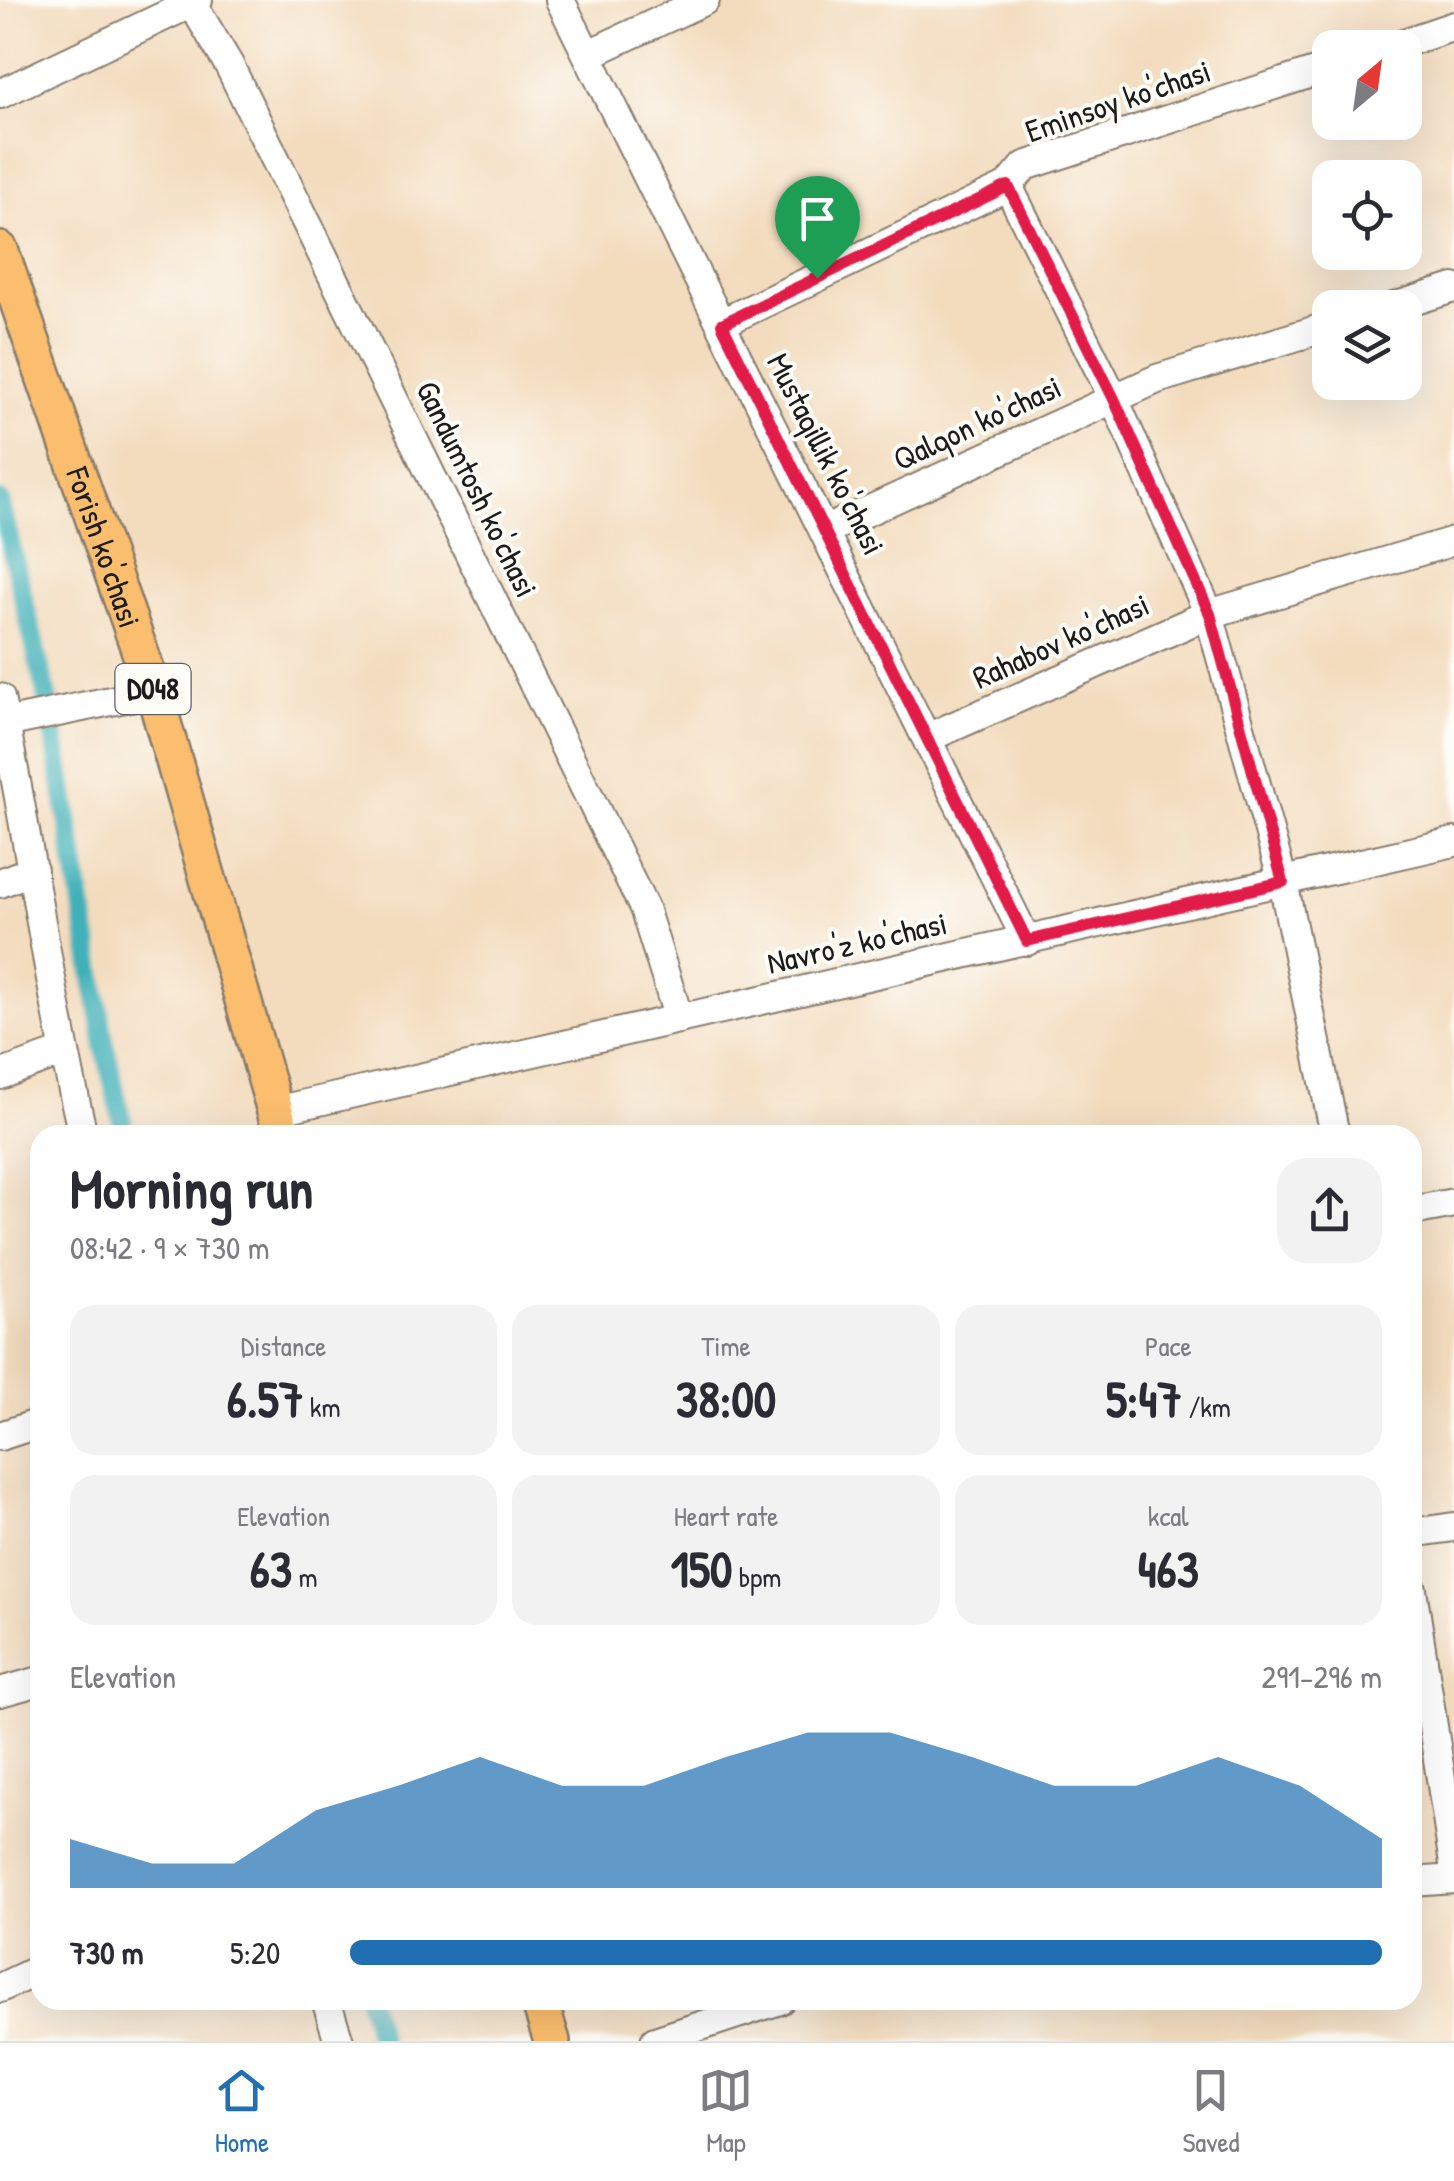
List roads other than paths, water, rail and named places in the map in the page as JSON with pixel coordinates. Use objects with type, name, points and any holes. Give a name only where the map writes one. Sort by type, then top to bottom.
[{"type":"main road","name":"Forish ko'chasi","points":[[0,250],[154,692],[279,1123]]},
{"type":"main road","points":[[543,2010],[552,2041]]},
{"type":"street","name":"Mustaqillik ko'chasi","points":[[560,0],[1027,941]]},
{"type":"street","points":[[588,54],[704,0]]},
{"type":"street","points":[[0,94],[193,1]]},
{"type":"street","name":"Gandumtosh ko'chasi","points":[[193,1],[229,65],[644,908],[679,1019]]},
{"type":"street","points":[[1422,37],[1454,26]]},
{"type":"street","name":"Eminsoy ko'chasi","points":[[722,324],[1008,186],[1026,166],[1312,73]]},
{"type":"street","points":[[1008,186],[1114,399],[1210,614],[1283,882],[1332,1125]]},
{"type":"street","points":[[1422,298],[1454,288]]},
{"type":"street","name":"Qalqon ko'chasi","points":[[826,530],[1157,379],[1312,332]]},
{"type":"street","name":"Rahabov ko'chasi","points":[[927,738],[1210,614],[1454,541]]},
{"type":"street","points":[[81,1125],[3,711],[154,692]]},
{"type":"street","name":"Navro'z ko'chasi","points":[[279,1123],[679,1019],[1454,842]]},
{"type":"street","points":[[0,883],[33,870]]},
{"type":"street","points":[[0,1075],[64,1052]]},
{"type":"street","points":[[1422,1209],[1454,1204]]},
{"type":"street","points":[[0,1436],[30,1426]]},
{"type":"street","points":[[1422,1532],[1454,1527]]},
{"type":"street","points":[[1422,1654],[1454,1864]]},
{"type":"street","points":[[0,1692],[30,1684]]},
{"type":"street","points":[[1422,1882],[1454,1880]]},
{"type":"street","points":[[0,1988],[30,1974]]},
{"type":"street","points":[[329,2010],[339,2041]]},
{"type":"street","points":[[655,2041],[750,2010]]},
{"type":"waterway","points":[[0,501],[51,714],[105,1047],[123,1125]]},
{"type":"waterway","points":[[371,2010],[380,2041]]}]
